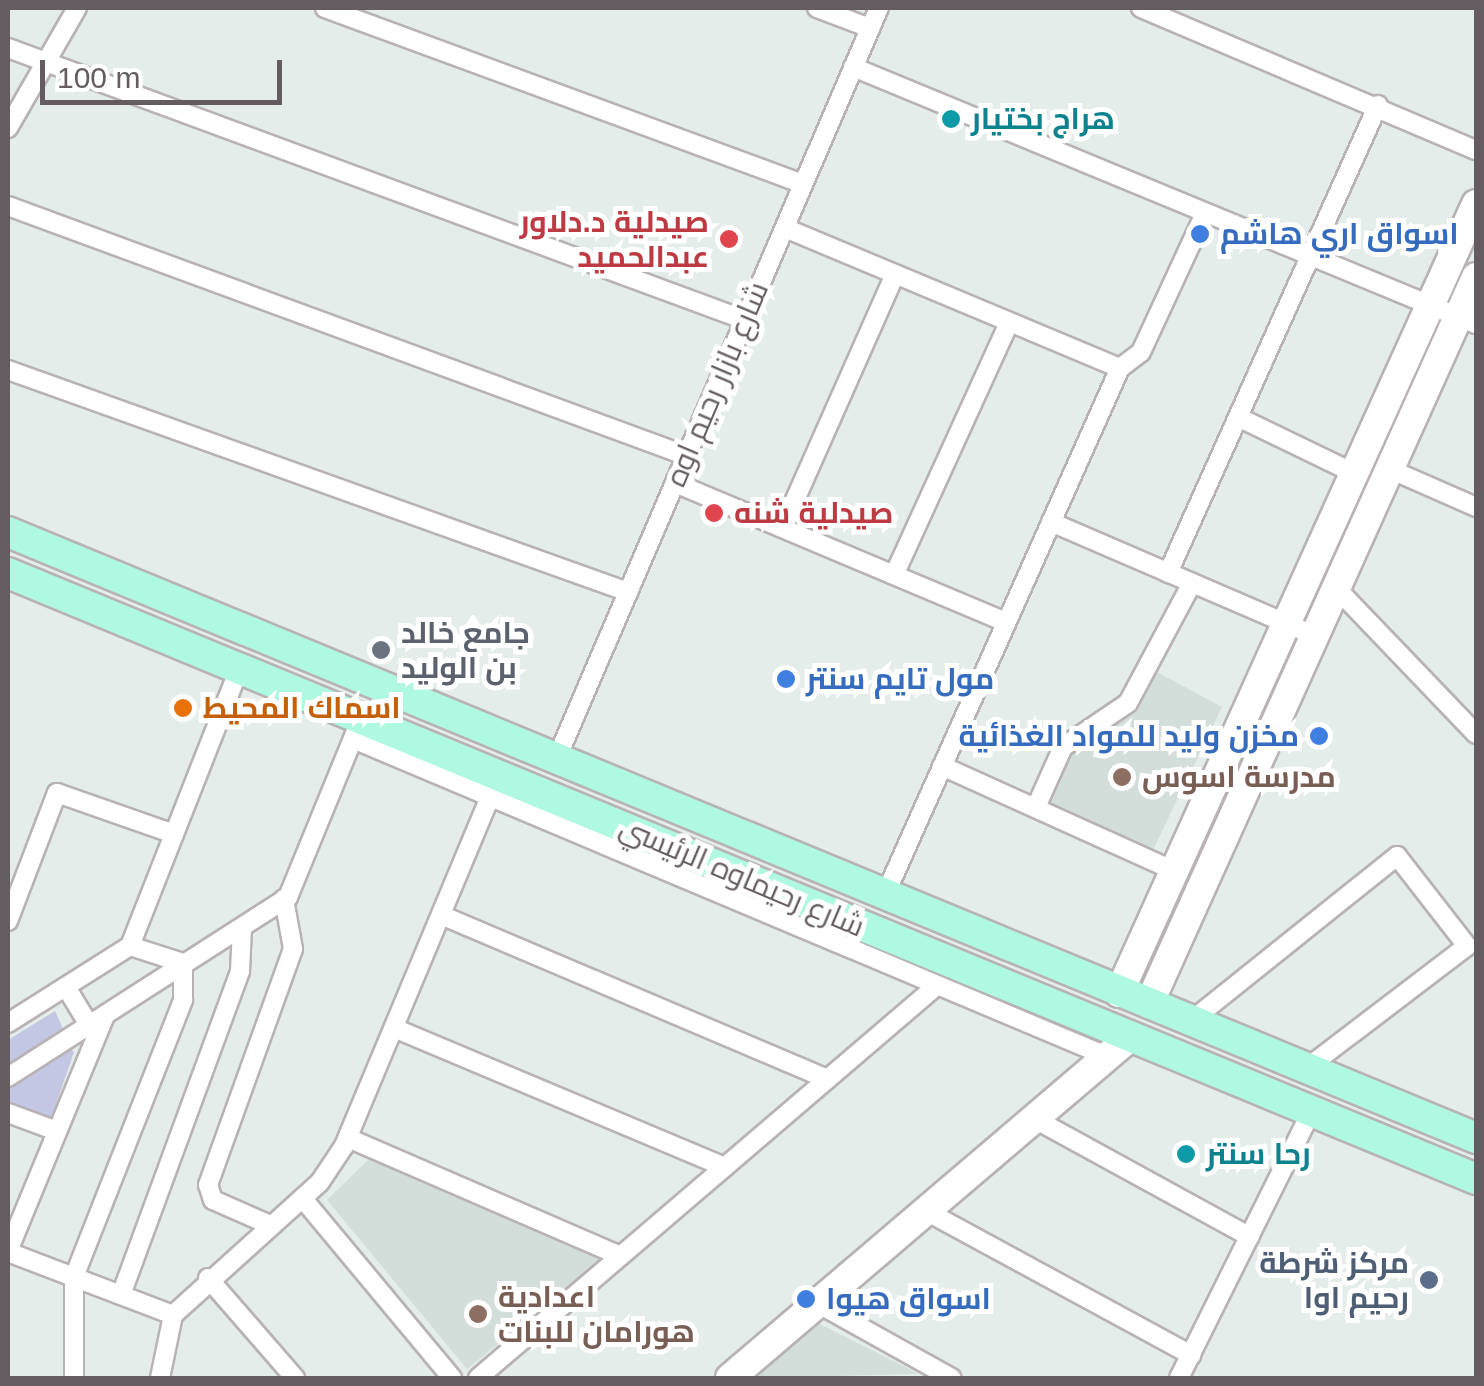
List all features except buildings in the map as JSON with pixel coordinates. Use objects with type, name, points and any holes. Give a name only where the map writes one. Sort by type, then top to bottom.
[{"type":"main road","name":"شارع رحيماوه الرئيسي","points":[[8,532],[884,894],[1155,990],[1191,1021],[1476,1138]]},
{"type":"main road","name":"شارع رحيماوه الرئيسي","points":[[8,573],[239,669],[357,729],[1118,1047],[1322,1116],[1476,1179]]},
{"type":"main road","points":[[1322,1116],[1356,1112],[1349,1085]]},
{"type":"main road","points":[[1384,1142],[1371,1123],[1398,1106]]},
{"type":"street","points":[[8,128],[77,8]]},
{"type":"street","points":[[326,8],[803,184]]},
{"type":"street","points":[[817,8],[870,28]]},
{"type":"street","name":"شارع بازار رحيم اوه","points":[[556,760],[879,8]]},
{"type":"street","points":[[1141,8],[1378,105],[1476,150]]},
{"type":"street","points":[[8,48],[745,320]]},
{"type":"street","points":[[854,68],[1204,218],[1431,306],[1472,300]]},
{"type":"street","points":[[1168,572],[1378,105]]},
{"type":"street","points":[[1125,979],[1358,475],[1476,204]]},
{"type":"street","points":[[8,206],[687,456]]},
{"type":"street","points":[[884,894],[1120,368],[1141,352],[1204,218]]},
{"type":"street","points":[[784,228],[1120,368]]},
{"type":"street","points":[[783,527],[894,276]]},
{"type":"street","points":[[1155,990],[1472,300]]},
{"type":"street","points":[[895,572],[1009,323]]},
{"type":"street","points":[[8,370],[628,592]]},
{"type":"street","points":[[1238,416],[1358,475]]},
{"type":"street","points":[[1394,471],[1476,508]]},
{"type":"street","points":[[674,483],[895,572],[1006,622]]},
{"type":"street","points":[[1052,522],[1318,637]]},
{"type":"street","points":[[1036,807],[1073,737],[1128,704],[1192,583]]},
{"type":"street","points":[[1339,591],[1476,734]]},
{"type":"street","points":[[8,1023],[130,946],[239,669]]},
{"type":"street","points":[[8,1076],[284,899],[357,729],[489,800],[934,988],[1118,1047]]},
{"type":"street","points":[[942,766],[1175,872]]},
{"type":"street","points":[[8,921],[57,793],[174,834]]},
{"type":"street","points":[[160,1378],[173,1315],[208,1278],[303,1199],[348,1138],[489,800]]},
{"type":"street","points":[[1191,1021],[1397,856],[1467,946],[1308,1068]]},
{"type":"street","points":[[270,1225],[213,1200],[208,1186],[293,949],[284,899]]},
{"type":"street","points":[[441,915],[828,1079]]},
{"type":"street","points":[[121,1295],[240,970],[242,928]]},
{"type":"street","points":[[130,946],[183,963]]},
{"type":"street","points":[[74,1378],[74,1277],[184,1000],[183,963]]},
{"type":"street","points":[[66,987],[97,1021]]},
{"type":"street","points":[[478,1378],[934,988]]},
{"type":"street","points":[[97,1021],[8,1251],[173,1315]]},
{"type":"street","points":[[394,1028],[725,1167]]},
{"type":"street","points":[[730,1378],[1118,1047]]},
{"type":"street","points":[[8,1113],[57,1131]]},
{"type":"street","points":[[1180,1378],[1250,1237],[1322,1116]]},
{"type":"street","points":[[1034,1118],[1250,1237]]},
{"type":"street","points":[[348,1138],[621,1256]]},
{"type":"street","points":[[303,1199],[452,1378]]},
{"type":"street","points":[[926,1210],[1191,1355]]},
{"type":"street","points":[[208,1278],[294,1378]]},
{"type":"street","points":[[817,1304],[939,1376]]},
{"type":"shaded area","name":"مدرسة اسوس","points":[[1157,672],[1222,707],[1152,852],[1043,804],[1068,750],[1137,712]]},
{"type":"shaded area","points":[[55,1011],[64,1031],[8,1065],[8,1040]]},
{"type":"shaded area","points":[[67,1045],[74,1052],[51,1119],[8,1105],[8,1080]]},
{"type":"shaded area","name":"اعدادية هورامان للبنات","points":[[371,1157],[602,1259],[467,1369],[327,1200]]},
{"type":"shaded area","points":[[818,1323],[919,1374],[753,1378]]},
{"type":"place","name":"هراج بختيار","points":[[951,119]]},
{"type":"place","name":"اسواق اري هاشم","points":[[1200,234]]},
{"type":"place","name":"صيدلية د.دلاور عبدالحميد","points":[[729,239]]},
{"type":"place","name":"صيدلية شنه","points":[[714,513]]},
{"type":"place","name":"جامع خالد بن الوليد","points":[[381,650]]},
{"type":"place","name":"مول تايم سنتر","points":[[786,679]]},
{"type":"place","name":"اسماك المحيط","points":[[183,708]]},
{"type":"place","name":"مخزن وليد للمواد الغذائية","points":[[1319,736]]},
{"type":"place","name":"مدرسة اسوس","points":[[1122,777]]},
{"type":"place","name":"رحا سنتر","points":[[1186,1154]]},
{"type":"place","name":"مركز شرطة رحيم اوا","points":[[1429,1280]]},
{"type":"place","name":"اسواق هيوا","points":[[806,1299]]},
{"type":"place","name":"اعدادية هورامان للبنات","points":[[478,1314]]}]
